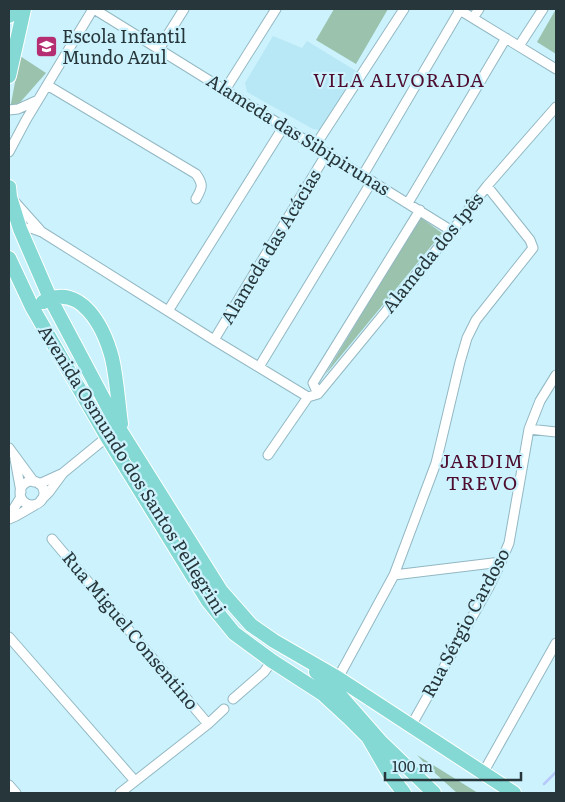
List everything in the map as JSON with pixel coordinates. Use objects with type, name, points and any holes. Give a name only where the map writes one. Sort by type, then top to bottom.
[{"type":"main road","points":[[9,16],[10,9]]},
{"type":"main road","points":[[9,76],[24,9]]},
{"type":"main road","name":"Avenida Osmundo dos Santos Pellegrini","points":[[9,191],[14,230],[120,430],[220,591],[251,625],[274,641],[338,678],[514,793]]},
{"type":"main road","name":"Avenida Osmundo dos Santos Pellegrini","points":[[9,258],[32,307],[107,437],[208,601],[234,633],[272,662],[322,694],[349,718],[368,737],[390,775],[404,793]]},
{"type":"main road","points":[[32,307],[50,298],[62,296],[75,300],[85,307],[98,326],[108,347],[113,364],[121,424],[120,430],[107,437]]},
{"type":"main road","name":"Avenida Osmundo dos Santos Pellegrini","points":[[290,650],[331,685],[382,742]]},
{"type":"main road","name":"Avenida Osmundo dos Santos Pellegrini","points":[[349,718],[382,742]]},
{"type":"main road","points":[[382,742],[434,793]]},
{"type":"street","name":"Alameda das Sibipirunas","points":[[93,9],[452,231]]},
{"type":"street","points":[[9,152],[93,9]]},
{"type":"street","points":[[159,49],[184,9]]},
{"type":"street","points":[[225,90],[276,9]]},
{"type":"street","points":[[315,146],[404,9]]},
{"type":"street","points":[[363,175],[459,9],[556,69]]},
{"type":"street","points":[[473,18],[479,9]]},
{"type":"street","points":[[519,46],[543,9]]},
{"type":"street","points":[[408,203],[506,38]]},
{"type":"street","points":[[47,85],[196,174],[201,181],[201,189],[196,199]]},
{"type":"street","points":[[9,110],[25,107],[38,100]]},
{"type":"street","name":"Alameda dos Ipês","points":[[268,454],[313,396],[452,231],[486,186],[556,107]]},
{"type":"street","points":[[168,311],[284,126]]},
{"type":"street","name":"Alameda das Acácias","points":[[214,340],[327,153]]},
{"type":"street","points":[[259,367],[372,181]]},
{"type":"street","points":[[338,678],[394,575],[436,463],[467,338],[476,320],[533,248],[530,240],[486,186]]},
{"type":"street","points":[[9,191],[42,232]]},
{"type":"street","points":[[14,230],[32,228],[42,232],[214,340],[313,396],[313,383],[420,210]]},
{"type":"street","name":"Rua Sérgio Cardoso","points":[[411,726],[489,587],[509,543],[529,429],[540,401],[556,375]]},
{"type":"street","points":[[529,429],[556,432]]},
{"type":"street","points":[[9,518],[38,502],[49,492],[63,473],[107,437]]},
{"type":"street","points":[[9,448],[36,483],[41,486],[44,493],[38,502],[28,504],[23,500],[15,456]]},
{"type":"street","points":[[9,518],[24,485],[36,483],[63,473]]},
{"type":"street","name":"Rua Miguel Consentino","points":[[52,539],[208,724]]},
{"type":"street","points":[[394,575],[501,562]]},
{"type":"street","points":[[9,637],[134,781]]},
{"type":"street","points":[[483,773],[556,642]]},
{"type":"street","points":[[233,699],[264,672],[272,662]]},
{"type":"street","points":[[120,793],[208,724],[224,709]]},
{"type":"street","points":[[9,785],[16,793]]},
{"type":"shaded area","points":[[273,36],[302,48],[307,41],[361,74],[320,130],[313,129],[247,92],[245,83]]},
{"type":"green space","points":[[334,9],[388,9],[356,64],[316,40]]},
{"type":"green space","points":[[556,9],[556,54],[537,42]]},
{"type":"green space","points":[[20,56],[46,73],[9,115],[9,114]]},
{"type":"green space","points":[[420,217],[442,233],[325,375]]},
{"type":"green space","points":[[417,755],[478,793],[457,793]]},
{"type":"waterway","points":[[544,784],[556,772]]},
{"type":"place","name":"Escola Infantil Mundo Azul","points":[[46,47]]},
{"type":"district","name":"VILA ALVORADA","points":[[399,80]]},
{"type":"district","name":"JARDIM TREVO","points":[[482,472]]}]
